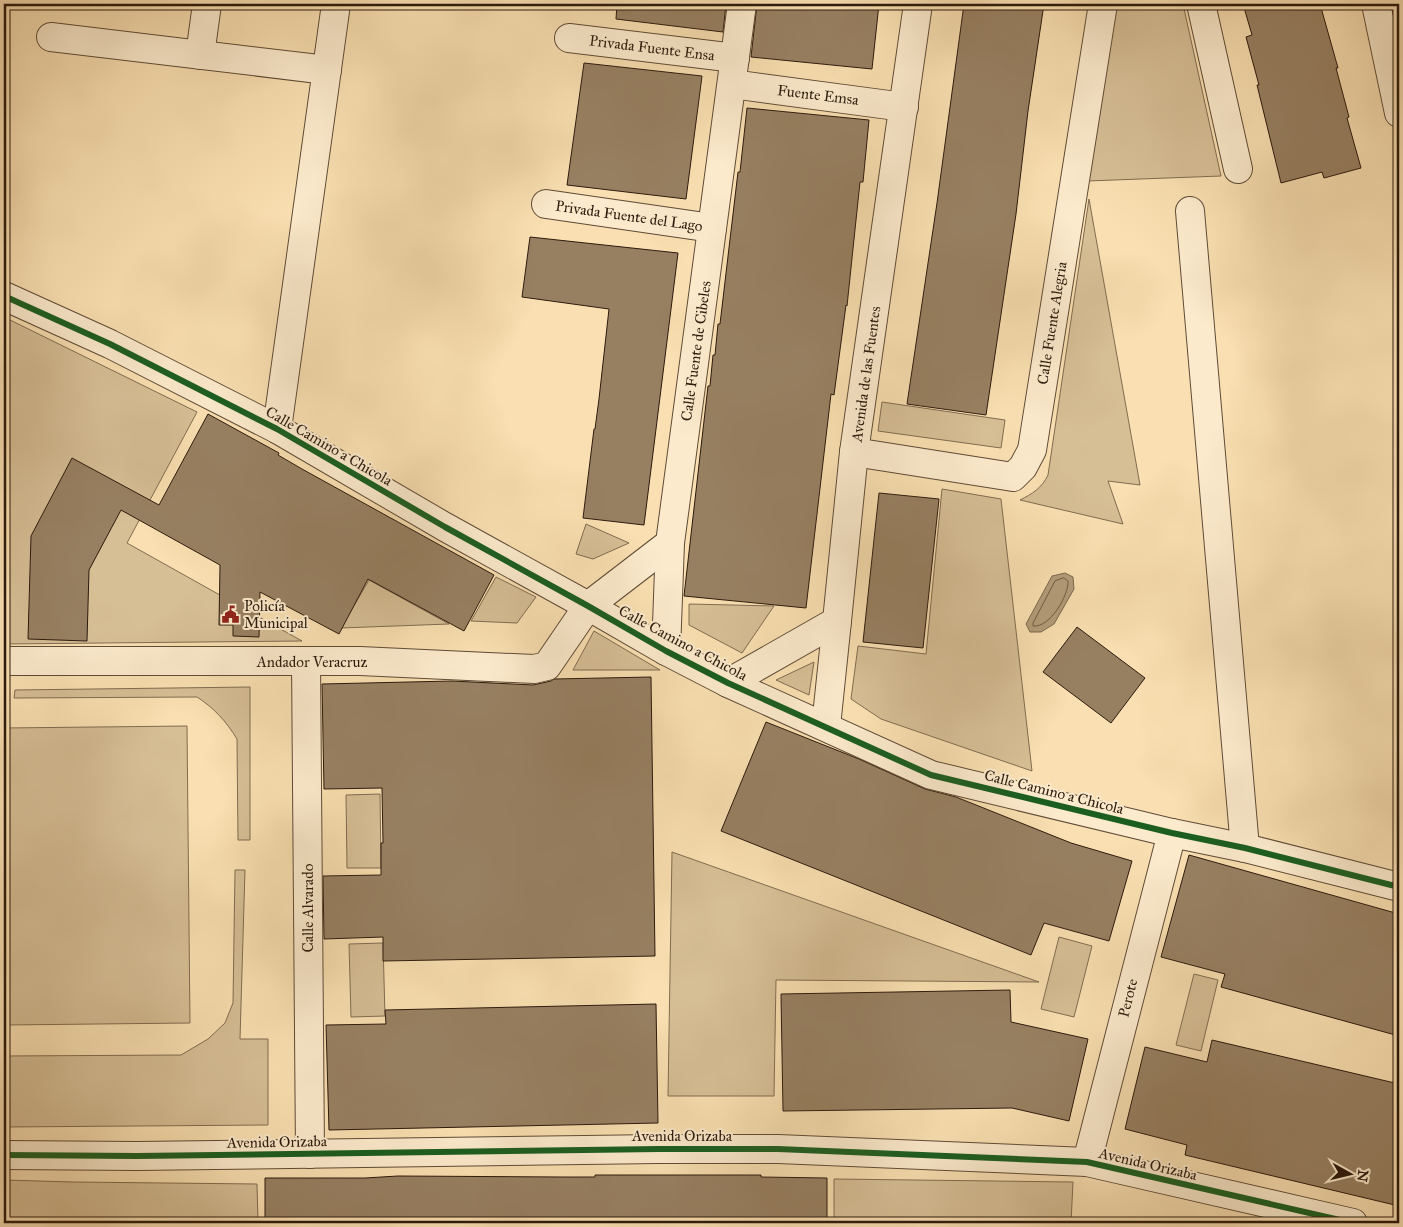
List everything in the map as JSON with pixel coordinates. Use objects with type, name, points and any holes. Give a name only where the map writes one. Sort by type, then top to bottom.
[{"type":"street","points":[[200,54],[207,4]]},
{"type":"street","points":[[277,430],[336,4]]},
{"type":"street","points":[[735,58],[742,4]]},
{"type":"street","name":"Avenida de las Fuentes","points":[[826,726],[854,452],[918,4]]},
{"type":"street","name":"Calle Fuente Alegria","points":[[854,452],[1013,477],[1023,468],[1032,450],[1103,4]]},
{"type":"street","points":[[1201,4],[1238,169]]},
{"type":"street","points":[[1376,4],[1399,113]]},
{"type":"street","points":[[51,37],[327,70]]},
{"type":"street","name":"Privada Fuente Ensa","points":[[569,38],[735,58]]},
{"type":"street","name":"Calle Fuente de Cibeles","points":[[666,651],[670,543],[735,58]]},
{"type":"street","name":"Fuente Emsa","points":[[732,84],[904,107]]},
{"type":"street","name":"Privada Fuente del Lago","points":[[546,204],[712,228]]},
{"type":"street","points":[[1190,211],[1245,848]]},
{"type":"street","name":"Calle Camino a Chicola","points":[[4,296],[110,344],[277,430],[666,651],[728,683],[931,775],[1172,834],[1245,848],[1399,887]]},
{"type":"street","points":[[588,606],[670,543]]},
{"type":"street","name":"Andador Veracruz","points":[[4,661],[360,661],[534,669],[547,666],[588,606]]},
{"type":"street","points":[[728,683],[836,621]]},
{"type":"street","name":"Calle Alvarado","points":[[306,661],[310,1154]]},
{"type":"street","name":"Perote","points":[[1087,1162],[1172,834]]},
{"type":"street","name":"Avenida Orizaba","points":[[4,1155],[137,1156],[768,1149],[1087,1162],[1352,1223]]},
{"type":"shaded area","points":[[1116,4],[1183,4],[1221,176],[1087,181]]},
{"type":"shaded area","points":[[1089,199],[1140,485],[1108,481],[1123,524],[1020,500],[1043,484],[1048,475]]},
{"type":"shaded area","points":[[4,317],[197,412],[127,543],[302,641],[4,644]]},
{"type":"shaded area","points":[[882,402],[1005,420],[1001,448],[878,431]]},
{"type":"shaded area","points":[[942,489],[1001,499],[1032,771],[881,719],[851,699],[858,646],[926,654]]},
{"type":"shaded area","points":[[586,524],[629,543],[593,559],[576,554]]},
{"type":"shaded area","points":[[496,577],[536,597],[517,623],[471,621]]},
{"type":"shaded area","points":[[369,580],[449,624],[341,628]]},
{"type":"shaded area","points":[[689,604],[774,606],[742,653],[689,625]]},
{"type":"shaded area","points":[[594,631],[660,670],[573,670]]},
{"type":"shaded area","points":[[814,662],[809,695],[776,680]]},
{"type":"shaded area","points":[[250,687],[250,840],[238,840],[237,739],[219,715],[197,697],[14,698],[15,690]]},
{"type":"shaded area","points":[[187,726],[190,1023],[4,1025],[4,728]]},
{"type":"shaded area","points":[[380,794],[381,868],[347,868],[346,795]]},
{"type":"shaded area","points":[[672,852],[1039,982],[776,980],[774,1096],[668,1096]]},
{"type":"shaded area","points":[[235,870],[245,870],[240,1039],[268,1039],[268,1125],[4,1127],[4,1056],[181,1055],[208,1039],[225,1023],[233,1003]]},
{"type":"shaded area","points":[[1059,937],[1092,946],[1074,1017],[1041,1009]]},
{"type":"shaded area","points":[[383,943],[385,1016],[351,1017],[349,944]]},
{"type":"shaded area","points":[[1194,974],[1218,980],[1201,1051],[1176,1045]]},
{"type":"shaded area","points":[[834,1179],[1073,1182],[1071,1223],[834,1223]]},
{"type":"shaded area","points":[[4,1180],[257,1184],[258,1223],[4,1223]]},
{"type":"water","points":[[1065,573],[1073,577],[1074,589],[1054,624],[1041,632],[1030,632],[1026,624],[1052,576]]},
{"type":"building","points":[[617,4],[726,4],[723,32],[616,19]]},
{"type":"building","points":[[757,4],[879,4],[872,69],[751,57]]},
{"type":"building","points":[[964,4],[1044,4],[1028,111],[1016,214],[986,415],[907,404]]},
{"type":"building","points":[[1243,4],[1320,4],[1338,68],[1336,68],[1349,117],[1347,118],[1361,168],[1324,178],[1322,172],[1281,183],[1246,37],[1252,35]]},
{"type":"building","points":[[584,63],[702,76],[686,199],[567,185]]},
{"type":"building","points":[[747,108],[869,120],[863,182],[860,182],[847,306],[834,395],[831,394],[806,608],[684,596],[708,386],[710,386],[713,355],[715,355],[718,324],[720,324]]},
{"type":"building","points":[[530,237],[678,253],[644,525],[583,518],[609,309],[522,297]]},
{"type":"building","points":[[208,414],[279,453],[278,455],[302,469],[494,575],[464,631],[368,579],[339,634],[260,592],[259,637],[233,636],[233,625],[219,625],[220,565],[121,510],[89,570],[87,641],[28,639],[31,536],[72,458],[159,505]]},
{"type":"building","points":[[879,493],[939,499],[923,648],[863,642]]},
{"type":"building","points":[[1077,627],[1145,678],[1111,723],[1043,672]]},
{"type":"building","points":[[651,677],[655,956],[383,961],[383,937],[324,939],[323,876],[381,875],[381,843],[383,843],[382,788],[324,789],[322,684],[452,681],[533,685],[554,679]]},
{"type":"building","points":[[766,722],[859,759],[925,789],[956,797],[1071,843],[1132,861],[1109,941],[1044,923],[1031,955],[721,831]]},
{"type":"building","points":[[1189,855],[1399,914],[1399,1036],[1221,987],[1225,974],[1161,957]]},
{"type":"building","points":[[1010,990],[1011,1022],[1088,1039],[1069,1121],[1012,1108],[783,1111],[781,994]]},
{"type":"building","points":[[656,1004],[658,1123],[329,1130],[326,1025],[386,1024],[385,1010]]},
{"type":"building","points":[[1212,1040],[1399,1084],[1399,1206],[1185,1155],[1187,1145],[1125,1129],[1145,1047],[1207,1062]]},
{"type":"building","points":[[595,1175],[761,1175],[761,1177],[827,1178],[827,1223],[265,1223],[265,1178],[365,1178],[398,1176],[595,1177]]},
{"type":"cycle path","points":[[4,296],[110,344],[277,429],[445,527],[666,651],[728,683],[931,775],[1172,833],[1245,848],[1399,887]]},
{"type":"cycle path","points":[[4,1155],[137,1156],[778,1149],[1087,1162],[1353,1223]]},
{"type":"place","name":"Policía Municipal","points":[[230,615]]}]
